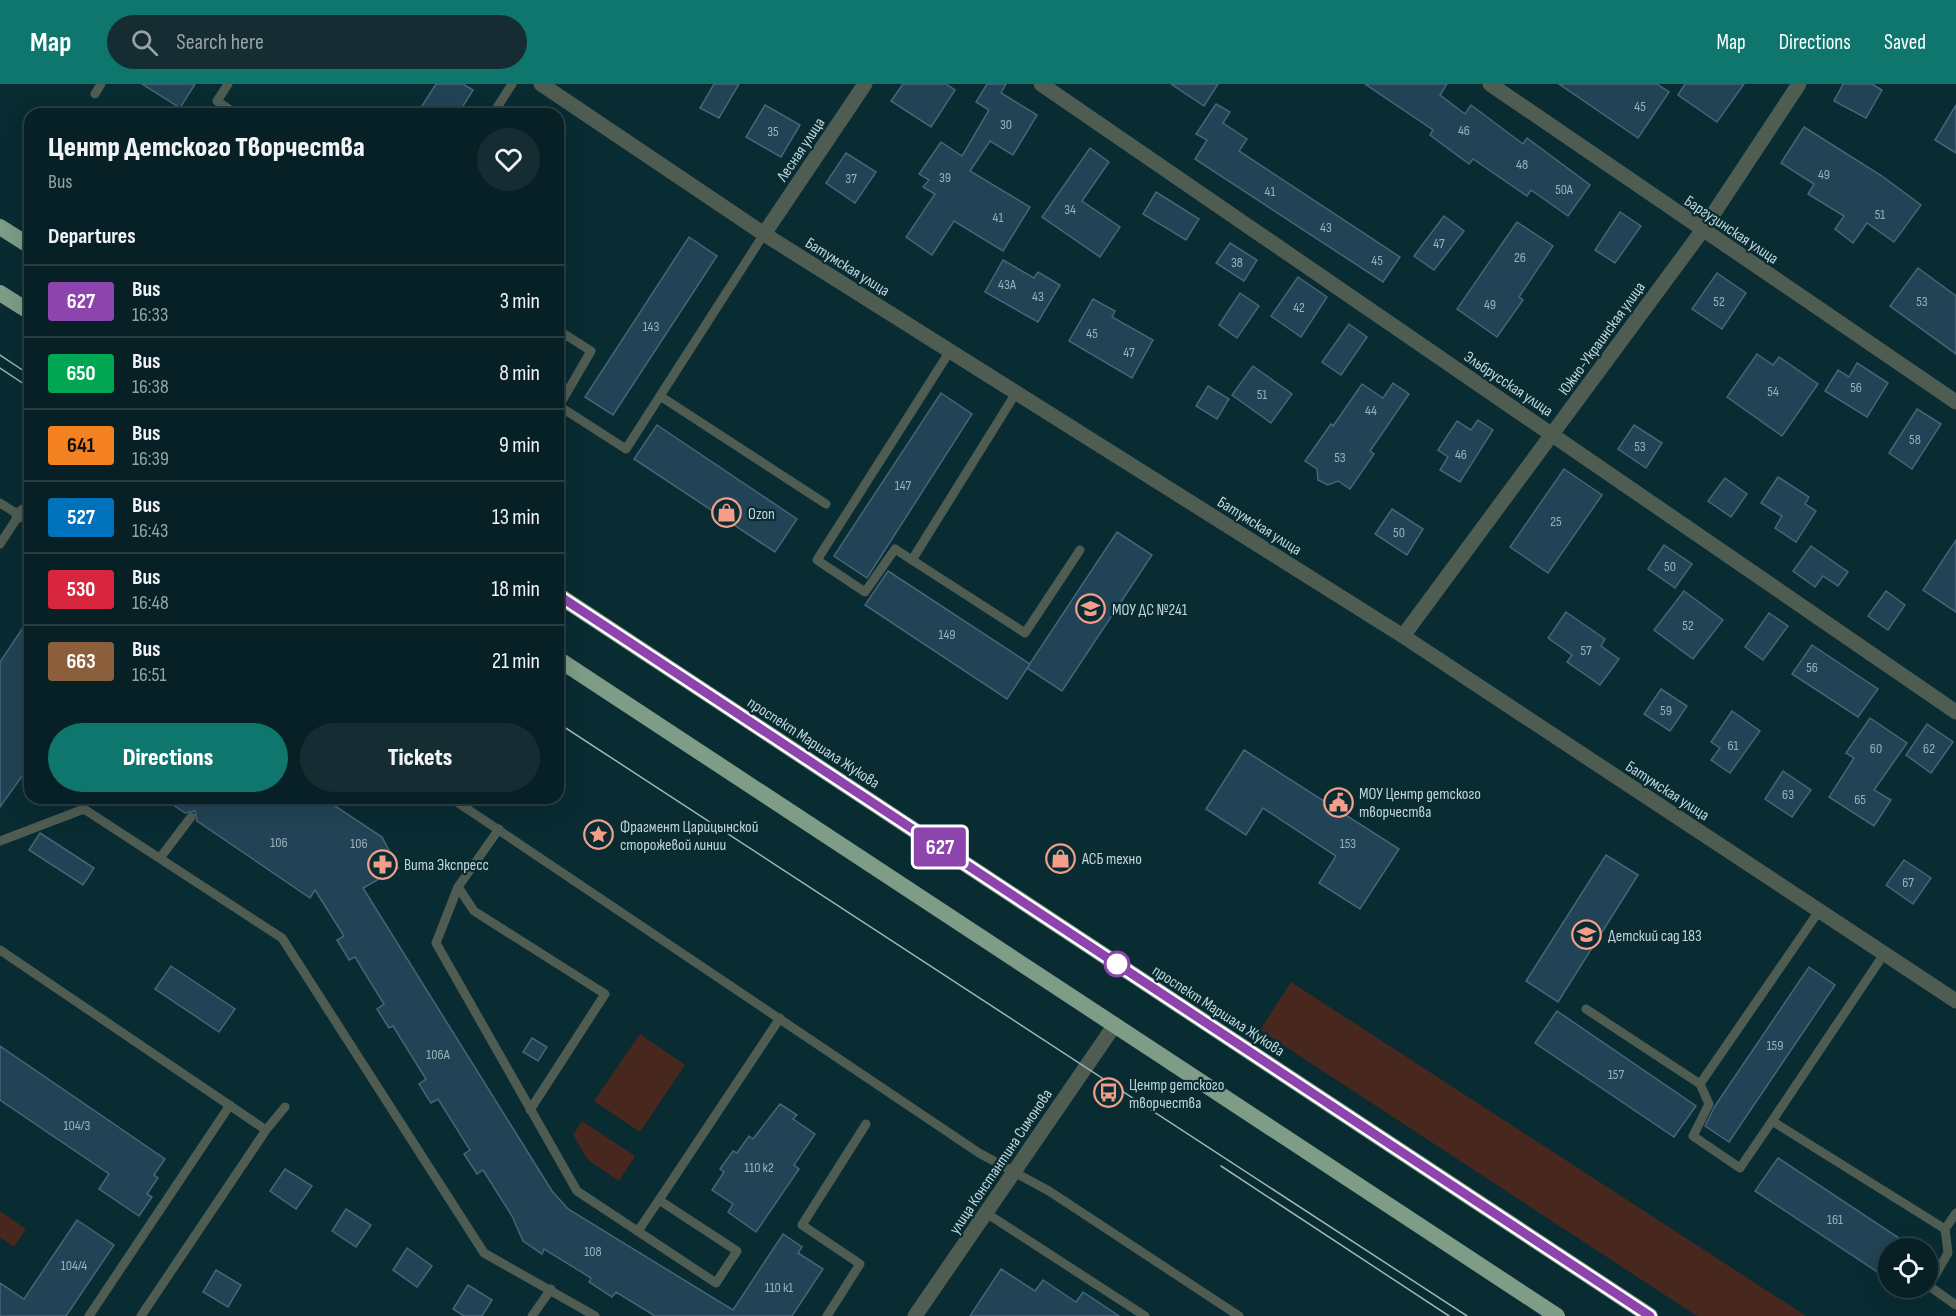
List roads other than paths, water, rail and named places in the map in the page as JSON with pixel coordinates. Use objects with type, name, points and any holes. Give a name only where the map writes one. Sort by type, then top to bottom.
[{"type":"highway","points":[[0,226],[24,242]]},
{"type":"highway","points":[[0,293],[24,308]]},
{"type":"highway","name":"проспект Маршала Жукова","points":[[564,599],[1650,1316]]},
{"type":"highway","points":[[564,663],[1557,1316]]},
{"type":"street","name":"Батумская улица","points":[[541,84],[764,234],[1403,636],[1956,1001]]},
{"type":"street","name":"Лесная улица","points":[[764,234],[865,84]]},
{"type":"street","name":"Эльбрусская улица","points":[[1041,84],[1956,712]]},
{"type":"street","name":"Баргузинская улица","points":[[1490,84],[1702,231],[1956,402]]},
{"type":"street","name":"Южно-Украинская улица","points":[[1403,636],[1702,231],[1800,84]]},
{"type":"street","name":"улица Константина Симонова","points":[[915,1316],[1114,1026]]},
{"type":"lane","points":[[95,93],[101,84]]},
{"type":"lane","points":[[227,108],[217,101],[228,84]]},
{"type":"lane","points":[[497,108],[512,84]]},
{"type":"lane","points":[[564,410],[626,449],[764,234]]},
{"type":"lane","points":[[564,334],[591,351],[564,396]]},
{"type":"lane","points":[[950,351],[817,561],[865,592],[895,549],[1025,633],[1080,550]]},
{"type":"lane","points":[[912,560],[1016,393]]},
{"type":"lane","points":[[660,396],[826,504]]},
{"type":"lane","points":[[0,503],[24,514]]},
{"type":"lane","points":[[0,544],[24,517]]},
{"type":"lane","points":[[460,804],[979,1152],[1049,1191],[1239,1316]]},
{"type":"lane","points":[[0,841],[84,809],[282,938],[484,1253],[595,1316]]},
{"type":"lane","points":[[160,858],[191,817]]},
{"type":"lane","points":[[499,829],[458,887],[436,944],[577,1191],[716,1283],[737,1251],[659,1200]]},
{"type":"lane","points":[[458,887],[474,911],[605,994],[530,1110]]},
{"type":"lane","points":[[1700,1084],[1819,911]]},
{"type":"lane","points":[[0,950],[266,1130]]},
{"type":"lane","points":[[1586,1009],[1700,1084],[1709,1104],[1693,1136],[1740,1168],[1884,954]]},
{"type":"lane","points":[[638,1231],[780,1018]]},
{"type":"lane","points":[[88,1316],[230,1105]]},
{"type":"lane","points":[[141,1316],[266,1130],[285,1107]]},
{"type":"lane","points":[[1772,1121],[1945,1229]]},
{"type":"lane","points":[[827,1316],[860,1264],[802,1224],[866,1124]]},
{"type":"lane","points":[[986,1213],[1145,1316]]},
{"type":"lane","points":[[1956,1214],[1945,1229],[1948,1253],[1929,1286],[1956,1305]]},
{"type":"lane","points":[[532,1316],[551,1289]]},
{"type":"tram line","points":[[0,355],[24,371]]},
{"type":"tram line","points":[[0,368],[24,384]]},
{"type":"tram line","points":[[564,727],[1467,1316]]},
{"type":"tram line","points":[[1221,1166],[1449,1316]]},
{"type":"place","name":"Ozon","points":[[727,513]]},
{"type":"place","name":"МОУ ДС №241","points":[[1091,609]]},
{"type":"place","name":"МОУ Центр детского творчества","points":[[1338,802]]},
{"type":"place","name":"Фрагмент Царицынской сторожевой линии","points":[[599,835]]},
{"type":"place","name":"АСБ техно","points":[[1061,858]]},
{"type":"place","name":"Вита Экспресс","points":[[383,864]]},
{"type":"place","name":"Детский сад 183","points":[[1587,935]]},
{"type":"place","name":"Центр детского творчества","points":[[1108,1093]]}]
